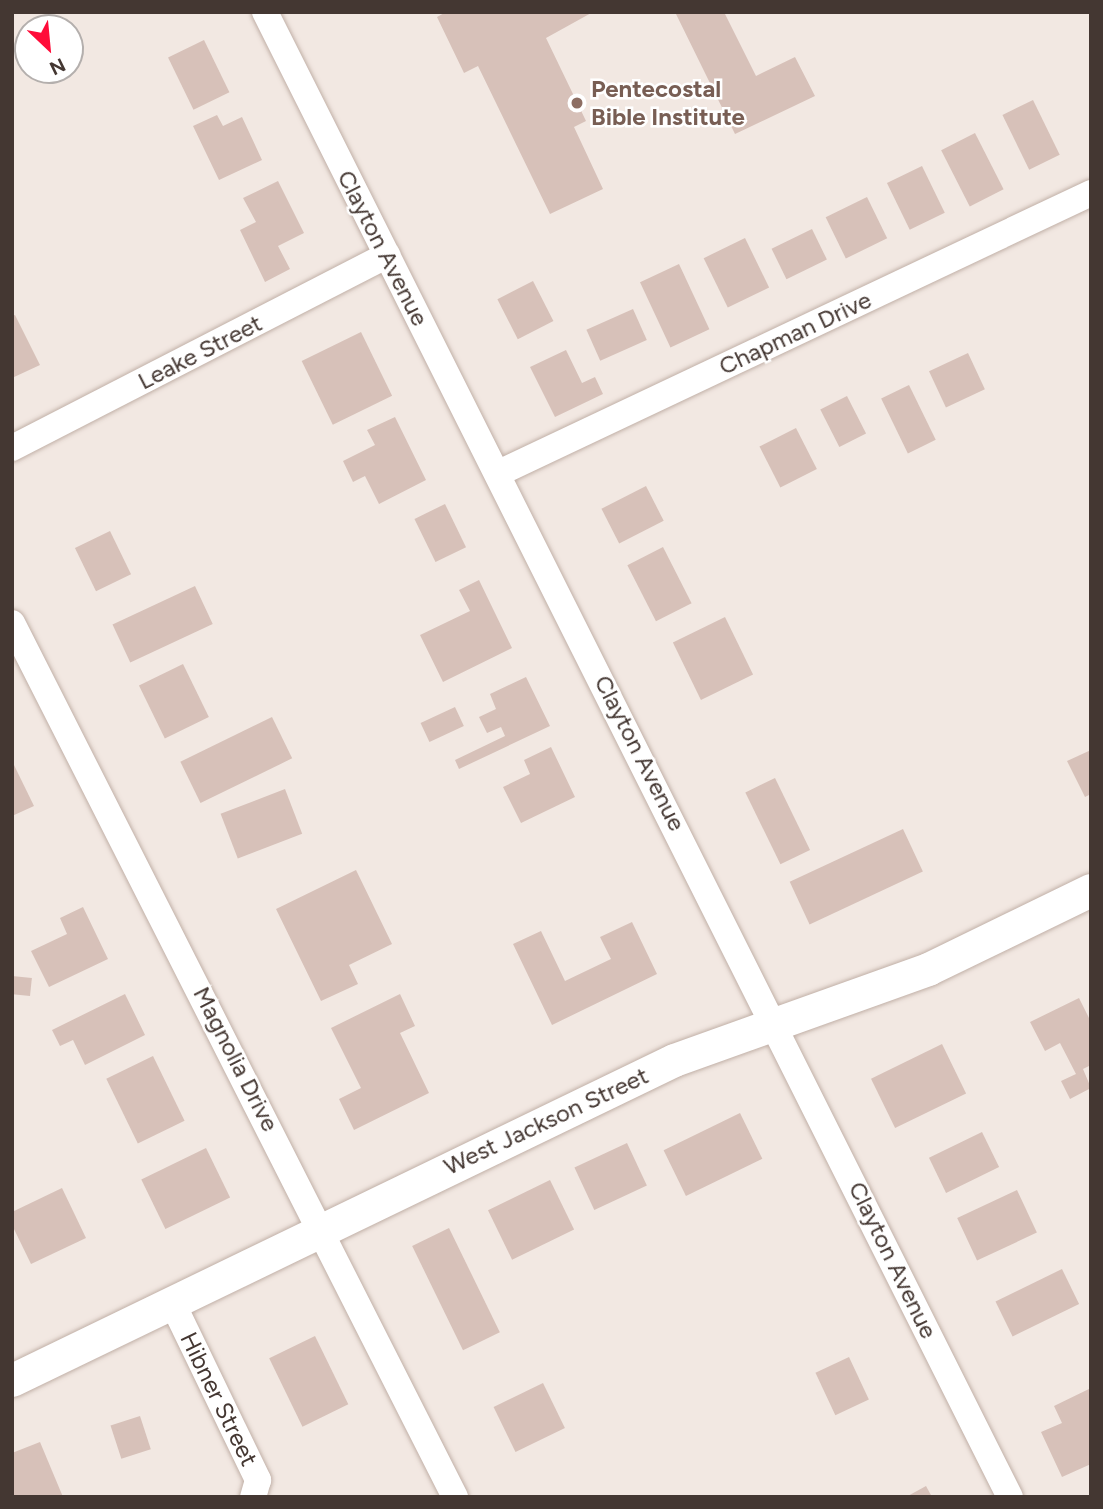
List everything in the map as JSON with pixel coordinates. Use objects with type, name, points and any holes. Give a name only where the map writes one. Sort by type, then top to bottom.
[{"type":"street","name":"Clayton Avenue","points":[[265,12],[777,1026],[1010,1497]]},
{"type":"street","name":"Chapman Drive","points":[[499,473],[1091,193]]},
{"type":"street","name":"Leake Street","points":[[12,448],[387,255]]},
{"type":"street","name":"Magnolia Drive","points":[[12,623],[322,1227],[454,1497]]},
{"type":"street","name":"West Jackson Street","points":[[12,1380],[322,1227],[674,1059],[777,1026],[928,969],[1091,890]]},
{"type":"street","name":"Hibner Street","points":[[172,1302],[258,1480],[253,1497]]},
{"type":"building","points":[[446,12],[593,12],[546,38],[586,121],[574,127],[603,189],[550,214],[478,66],[464,73],[437,17]]},
{"type":"building","points":[[675,12],[724,12],[756,76],[795,57],[815,96],[735,134]]},
{"type":"building","points":[[204,40],[229,92],[193,110],[168,58]]},
{"type":"building","points":[[1033,100],[1060,155],[1029,170],[1002,115]]},
{"type":"building","points":[[217,115],[223,126],[242,117],[262,160],[219,180],[193,126]]},
{"type":"building","points":[[975,133],[1004,189],[970,206],[941,150]]},
{"type":"building","points":[[922,166],[945,213],[910,230],[887,183]]},
{"type":"building","points":[[278,181],[304,233],[278,246],[290,269],[265,282],[240,230],[256,222],[243,198]]},
{"type":"building","points":[[867,197],[887,238],[846,259],[826,217]]},
{"type":"building","points":[[812,229],[827,260],[786,279],[772,249]]},
{"type":"building","points":[[745,238],[769,287],[728,308],[704,258]]},
{"type":"building","points":[[679,264],[709,329],[670,347],[640,282]]},
{"type":"building","points":[[533,281],[553,321],[518,339],[497,299]]},
{"type":"building","points":[[633,309],[647,340],[600,361],[586,330]]},
{"type":"building","points":[[15,315],[40,365],[12,378],[12,316]]},
{"type":"building","points":[[361,332],[392,396],[333,425],[302,361]]},
{"type":"building","points":[[566,350],[582,383],[595,377],[603,394],[555,417],[530,367]]},
{"type":"building","points":[[968,353],[985,389],[946,407],[929,371]]},
{"type":"building","points":[[909,385],[936,440],[908,453],[881,399]]},
{"type":"building","points":[[847,396],[866,433],[839,447],[820,410]]},
{"type":"building","points":[[395,417],[426,480],[379,504],[365,476],[353,482],[343,461],[375,445],[367,430]]},
{"type":"building","points":[[796,428],[817,469],[780,488],[759,447]]},
{"type":"building","points":[[646,486],[664,521],[619,543],[601,509]]},
{"type":"building","points":[[445,504],[466,547],[435,562],[414,519]]},
{"type":"building","points":[[110,531],[131,574],[96,591],[75,548]]},
{"type":"building","points":[[663,547],[692,603],[656,621],[627,565]]},
{"type":"building","points":[[479,580],[512,648],[443,682],[420,635],[470,611],[459,590]]},
{"type":"building","points":[[195,586],[213,624],[130,663],[113,624]]},
{"type":"building","points":[[725,617],[753,675],[701,700],[673,642]]},
{"type":"building","points":[[183,664],[209,717],[165,739],[139,685]]},
{"type":"building","points":[[526,677],[550,726],[459,769],[455,760],[505,736],[501,727],[487,733],[479,717],[496,709],[490,694]]},
{"type":"building","points":[[455,707],[464,726],[429,742],[421,723]]},
{"type":"building","points":[[272,717],[292,758],[200,803],[180,762]]},
{"type":"building","points":[[551,747],[575,797],[521,823],[503,787],[530,774],[524,760]]},
{"type":"building","points":[[1091,750],[1091,794],[1085,797],[1067,761]]},
{"type":"building","points":[[14,765],[34,806],[12,816],[12,766]]},
{"type":"building","points":[[775,778],[810,850],[780,864],[745,792]]},
{"type":"building","points":[[285,789],[302,834],[238,859],[221,814]]},
{"type":"building","points":[[903,829],[923,872],[810,924],[790,882]]},
{"type":"building","points":[[356,870],[392,944],[349,965],[358,984],[321,1001],[276,909]]},
{"type":"building","points":[[83,907],[108,959],[49,987],[31,951],[67,934],[60,918]]},
{"type":"building","points":[[632,922],[657,974],[552,1025],[513,944],[541,931],[565,981],[611,959],[600,937]]},
{"type":"building","points":[[12,976],[32,978],[30,996],[12,994]]},
{"type":"building","points":[[125,994],[145,1035],[85,1065],[73,1040],[60,1046],[52,1030]]},
{"type":"building","points":[[400,994],[415,1026],[400,1033],[429,1093],[354,1130],[339,1099],[361,1088],[331,1028]]},
{"type":"building","points":[[1079,998],[1091,1022],[1091,1065],[1083,1069],[1091,1088],[1070,1099],[1061,1081],[1076,1074],[1060,1043],[1045,1051],[1030,1022]]},
{"type":"building","points":[[942,1044],[966,1093],[895,1128],[871,1079]]},
{"type":"building","points":[[153,1056],[185,1121],[138,1144],[106,1079]]},
{"type":"building","points":[[740,1113],[762,1159],[686,1196],[664,1150]]},
{"type":"building","points":[[982,1132],[999,1167],[946,1193],[929,1158]]},
{"type":"building","points":[[627,1143],[647,1186],[594,1210],[574,1168]]},
{"type":"building","points":[[206,1148],[230,1197],[165,1229],[141,1180]]},
{"type":"building","points":[[550,1180],[574,1229],[512,1260],[488,1210]]},
{"type":"building","points":[[62,1188],[86,1238],[31,1264],[12,1225],[12,1212]]},
{"type":"building","points":[[1017,1190],[1037,1233],[977,1260],[957,1218]]},
{"type":"building","points":[[449,1228],[500,1332],[463,1350],[412,1246]]},
{"type":"building","points":[[1062,1269],[1079,1304],[1013,1336],[995,1301]]},
{"type":"building","points":[[315,1336],[348,1404],[302,1427],[269,1358]]},
{"type":"building","points":[[849,1357],[869,1400],[835,1415],[815,1373]]},
{"type":"building","points":[[543,1383],[565,1428],[515,1452],[494,1407]]},
{"type":"building","points":[[1091,1388],[1091,1464],[1062,1477],[1041,1432],[1062,1423],[1054,1406]]},
{"type":"building","points":[[140,1416],[151,1449],[121,1459],[111,1426]]},
{"type":"building","points":[[40,1442],[63,1497],[12,1497],[12,1453]]},
{"type":"building","points":[[926,1486],[932,1497],[906,1497]]},
{"type":"place","name":"Pentecostal Bible Institute","points":[[577,103]]}]
